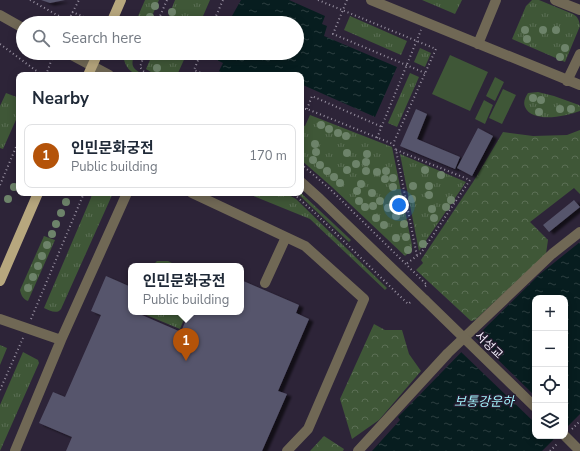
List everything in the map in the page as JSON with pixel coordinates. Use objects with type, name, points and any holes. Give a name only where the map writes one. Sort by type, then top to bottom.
[{"type":"main road","points":[[114,16],[121,0]]},
{"type":"main road","points":[[90,71],[95,60]]},
{"type":"main road","points":[[0,281],[37,196]]},
{"type":"street","points":[[371,0],[580,85]]},
{"type":"street","points":[[478,44],[496,0]]},
{"type":"street","points":[[555,0],[580,10]]},
{"type":"street","points":[[0,15],[16,24]]},
{"type":"street","points":[[567,81],[580,54]]},
{"type":"street","points":[[77,60],[90,71]]},
{"type":"street","name":"서성교","points":[[304,185],[532,404]]},
{"type":"street","points":[[14,451],[61,340],[126,196]]},
{"type":"street","points":[[206,196],[305,246],[364,298],[308,429],[287,451]]},
{"type":"street","points":[[358,451],[448,353],[552,254],[580,232]]},
{"type":"street","points":[[265,284],[286,237]]},
{"type":"street","points":[[0,319],[61,340]]},
{"type":"street","points":[[568,439],[580,451]]},
{"type":"path","points":[[30,0],[58,16]]},
{"type":"path","points":[[70,16],[79,0]]},
{"type":"path","points":[[160,16],[167,0]]},
{"type":"path","points":[[216,16],[223,0]]},
{"type":"path","points":[[318,0],[436,49],[393,144]]},
{"type":"path","points":[[347,0],[332,34],[425,73]]},
{"type":"path","points":[[72,12],[82,16]]},
{"type":"path","points":[[377,138],[425,22]]},
{"type":"path","points":[[0,44],[16,56]]},
{"type":"path","points":[[22,60],[38,72]]},
{"type":"path","points":[[47,72],[51,60]]},
{"type":"path","points":[[142,60],[140,67],[145,72]]},
{"type":"path","points":[[198,60],[194,70],[199,72]]},
{"type":"path","points":[[382,127],[312,96],[307,109],[393,144],[396,150],[417,256]]},
{"type":"path","points":[[0,185],[16,147]]},
{"type":"path","points":[[396,150],[470,180],[421,254],[406,264]]},
{"type":"path","points":[[0,390],[83,196]]},
{"type":"path","points":[[295,196],[314,212],[408,304]]},
{"type":"green space","points":[[145,0],[159,0],[152,16],[138,16]]},
{"type":"green space","points":[[175,0],[210,0],[203,16],[169,16]]},
{"type":"green space","points":[[422,0],[462,0],[455,14]]},
{"type":"green space","points":[[532,0],[539,0],[573,14],[578,19],[580,26],[565,62],[512,39],[526,6]]},
{"type":"green space","points":[[350,16],[407,41],[401,55],[344,30]]},
{"type":"green space","points":[[420,48],[431,53],[425,67],[414,62]]},
{"type":"green space","points":[[450,55],[488,72],[470,111],[432,94]]},
{"type":"green space","points":[[125,60],[133,60],[133,66],[140,72],[131,71],[126,66]]},
{"type":"green space","points":[[150,60],[184,60],[178,72],[151,72],[146,69]]},
{"type":"green space","points":[[410,73],[419,77],[397,127],[388,123]]},
{"type":"green space","points":[[495,77],[504,82],[495,101],[486,96]]},
{"type":"green space","points":[[503,89],[516,95],[502,124],[489,118]]},
{"type":"green space","points":[[538,92],[579,105],[580,111],[567,115],[550,117],[535,116],[525,107],[524,102],[528,93]]},
{"type":"green space","points":[[6,93],[16,97],[16,120],[3,149],[0,148],[0,106]]},
{"type":"green space","points":[[484,100],[493,105],[485,124],[475,119]]},
{"type":"green space","points":[[310,115],[392,147],[412,245],[412,250],[405,256],[304,163],[305,126]]},
{"type":"green space","points":[[580,130],[580,194],[574,188],[530,222],[548,240],[546,254],[475,320],[471,321],[416,270],[423,263],[421,260],[473,182],[503,132],[533,136],[567,135]]},
{"type":"green space","points":[[400,154],[466,182],[419,251]]},
{"type":"green space","points":[[92,196],[112,196],[61,309],[55,312],[44,308]]},
{"type":"green space","points":[[253,196],[290,196],[296,199],[387,288],[385,290],[310,219]]},
{"type":"green space","points":[[300,196],[304,196],[351,240],[349,242]]},
{"type":"green space","points":[[44,236],[55,240],[28,301],[22,297],[20,290]]},
{"type":"green space","points":[[157,261],[168,261],[172,263],[155,263]]},
{"type":"green space","points":[[146,315],[186,315],[180,329]]},
{"type":"green space","points":[[374,324],[385,330],[402,330],[409,354],[421,371],[379,420],[352,439],[340,399]]},
{"type":"green space","points":[[0,345],[7,348],[0,365]]},
{"type":"green space","points":[[23,352],[38,360],[39,363],[0,451],[0,405]]},
{"type":"green space","points":[[324,436],[344,449],[343,451],[310,451]]},
{"type":"water","points":[[241,0],[289,0],[325,16],[322,24],[327,26],[324,36],[397,67],[375,117],[304,85],[304,72],[219,71],[223,63],[217,60],[304,60],[304,16],[232,16]]},
{"type":"water","name":"보통강운하","points":[[580,242],[580,414],[568,426],[568,295],[532,295],[532,439],[554,439],[542,451],[372,451],[400,420],[398,417],[540,274]]},
{"type":"pier","points":[[474,336],[532,393],[532,420],[460,351]]},
{"type":"building","points":[[41,0],[65,0],[50,3]]},
{"type":"building","points":[[416,109],[427,114],[417,139],[460,157],[455,169],[400,146]]},
{"type":"building","points":[[478,128],[493,136],[472,176],[457,168]]},
{"type":"building","points":[[574,200],[580,207],[549,232],[543,225]]},
{"type":"building","points":[[106,276],[128,286],[128,315],[142,315],[181,332],[188,315],[244,315],[244,281],[299,305],[296,313],[309,319],[278,391],[287,394],[262,451],[66,451],[72,437],[39,423],[53,392],[65,397],[101,315],[91,311]]},
{"type":"place","name":"인민문화궁전","points":[[186,361]]}]
